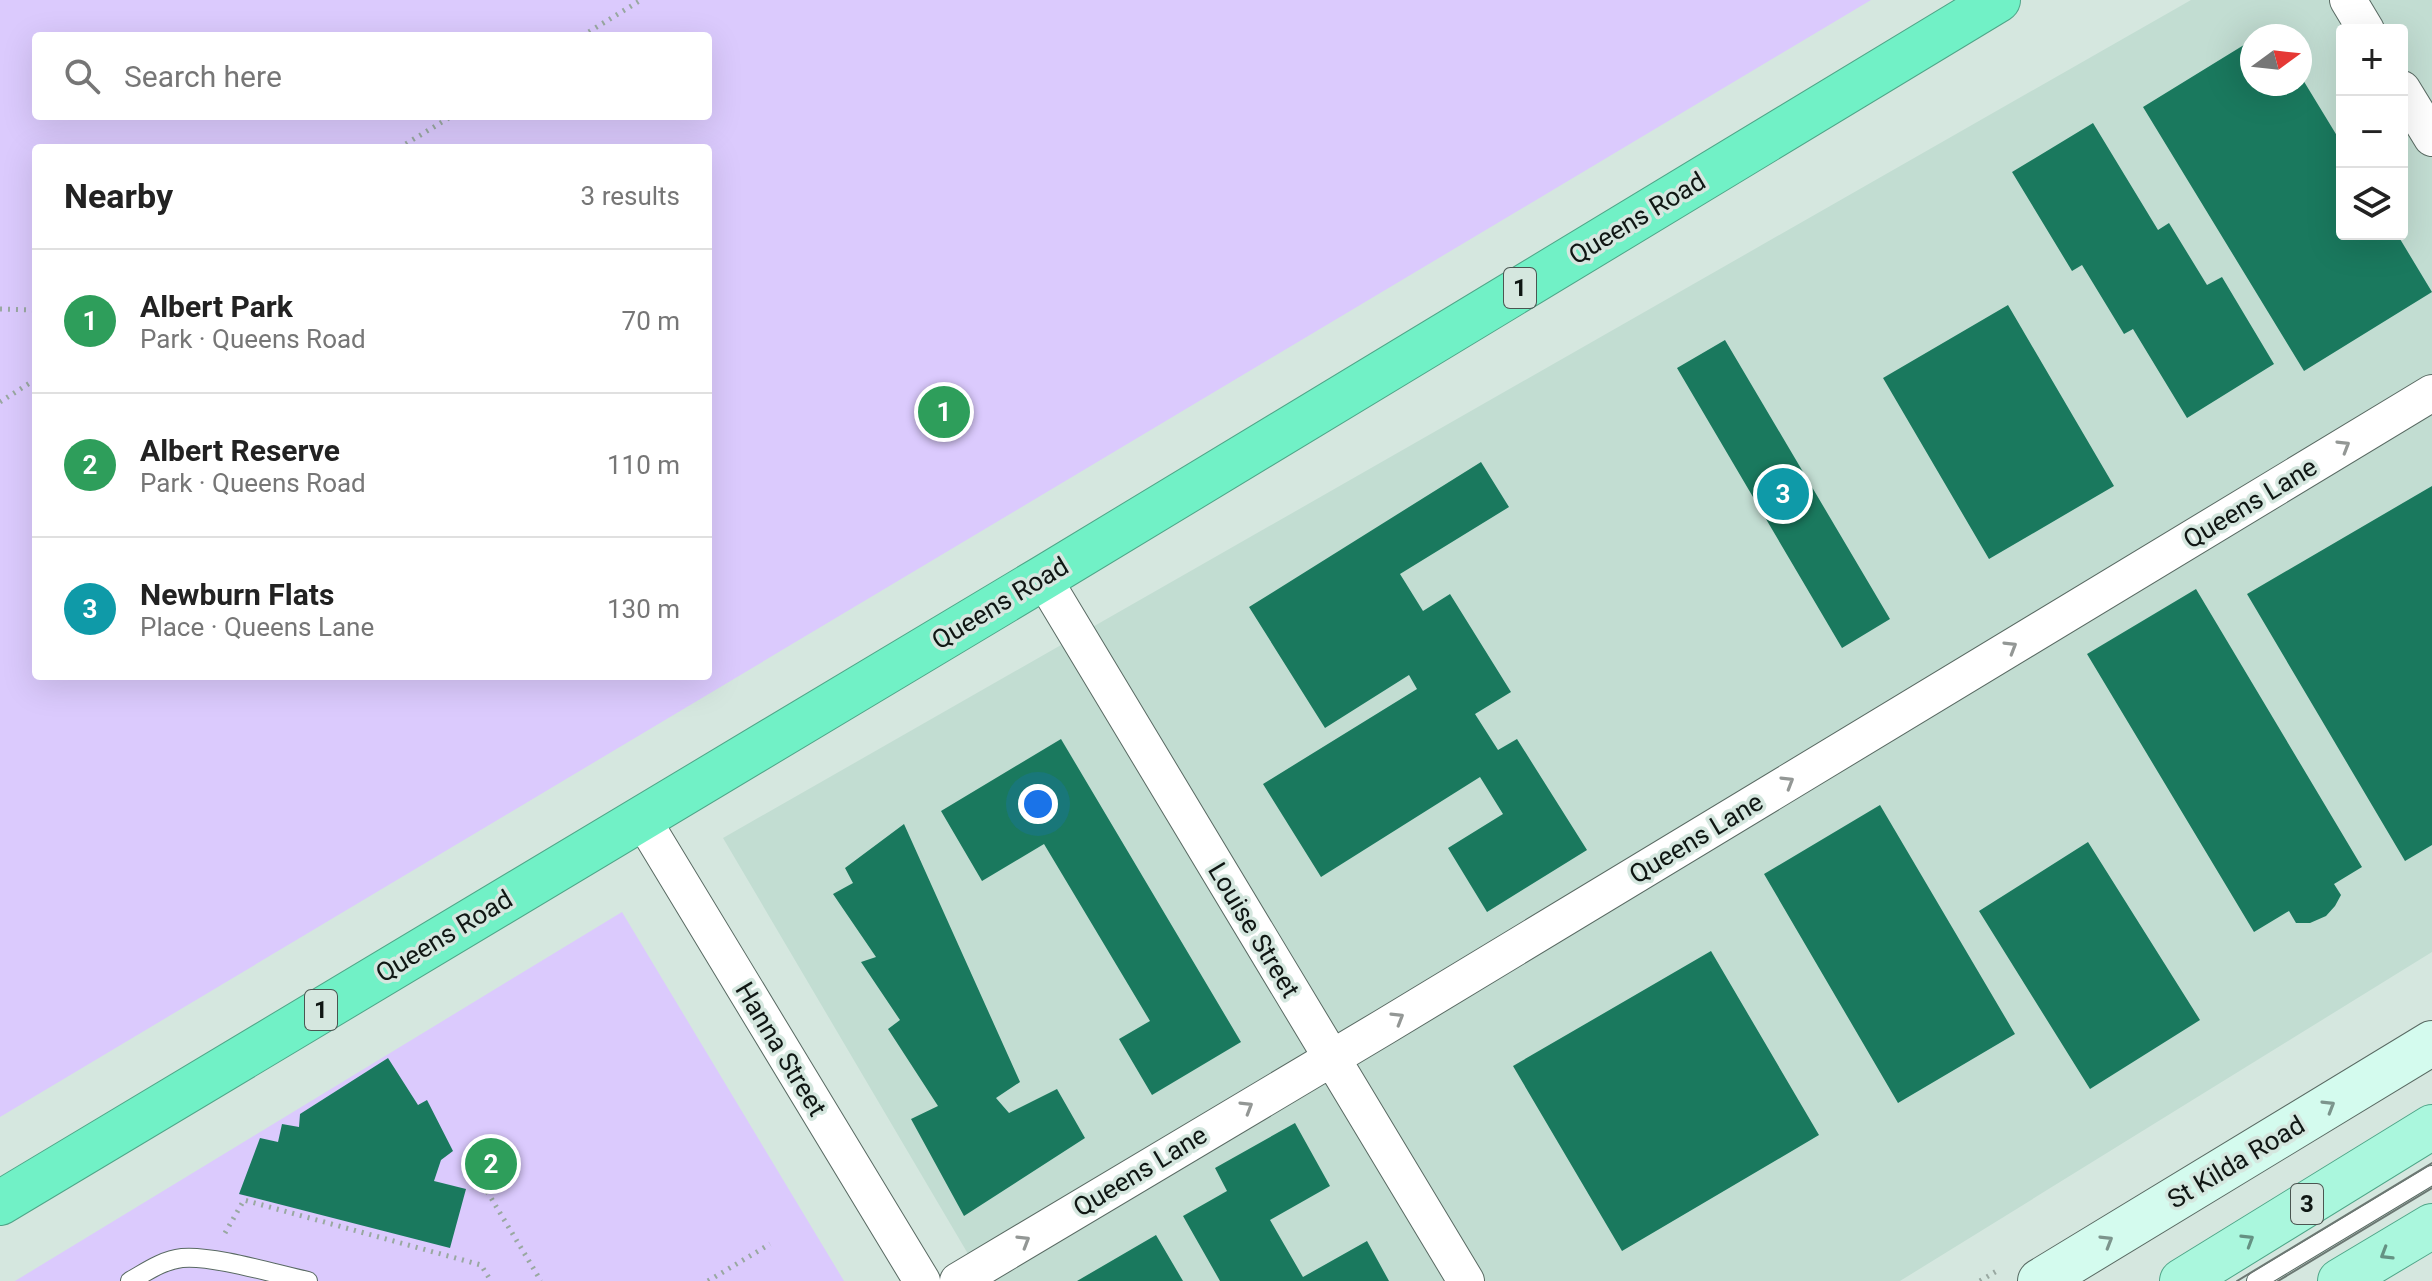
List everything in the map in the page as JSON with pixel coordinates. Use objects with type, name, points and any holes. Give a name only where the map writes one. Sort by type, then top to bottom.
[{"type":"highway","name":"Queens Road","points":[[0,1203],[1043,578],[1998,0]]},
{"type":"main road","name":"St Kilda Road","points":[[2040,1281],[2432,1043]]},
{"type":"main road","name":"3","points":[[2182,1281],[2432,1127]]},
{"type":"main road","points":[[2340,1281],[2432,1226]]},
{"type":"street","points":[[2348,0],[2362,24]]},
{"type":"street","points":[[2406,96],[2432,138]]},
{"type":"street","name":"Queens Lane","points":[[958,1281],[2432,393]]},
{"type":"street","name":"Louise Street","points":[[1043,578],[1466,1281]]},
{"type":"street","name":"Hanna Street","points":[[641,817],[922,1281]]},
{"type":"lane","points":[[2256,1281],[2432,1175]]},
{"type":"lane","points":[[130,1281],[159,1264],[182,1258],[209,1259],[308,1281]]},
{"type":"path","points":[[589,32],[641,0]]},
{"type":"path","points":[[406,144],[445,120]]},
{"type":"path","points":[[0,309],[32,310]]},
{"type":"path","points":[[0,402],[32,382]]},
{"type":"path","points":[[479,1178],[541,1281]]},
{"type":"path","points":[[209,1259],[244,1200],[481,1265],[491,1281]]},
{"type":"path","points":[[708,1281],[770,1244]]},
{"type":"shaded area","points":[[0,0],[1871,0],[0,1117]]},
{"type":"shaded area","points":[[2191,0],[2432,0],[2432,952],[1900,1281],[984,1281],[723,838]]},
{"type":"shaded area","points":[[622,912],[844,1281],[15,1281]]},
{"type":"building","points":[[2240,47],[2240,96],[2312,95],[2336,134],[2336,240],[2401,240],[2432,292],[2304,371],[2143,107]]},
{"type":"building","points":[[2093,123],[2158,230],[2169,223],[2207,285],[2222,277],[2274,364],[2187,418],[2133,329],[2124,334],[2082,265],[2072,271],[2012,172]]},
{"type":"building","points":[[2008,305],[2114,486],[1989,559],[1883,378]]},
{"type":"building","points":[[1725,340],[1890,619],[1842,648],[1677,368]]},
{"type":"building","points":[[1481,462],[1509,507],[1400,574],[1423,611],[1450,594],[1511,692],[1475,714],[1498,750],[1517,739],[1587,850],[1487,912],[1448,848],[1503,814],[1480,777],[1321,877],[1263,784],[1417,689],[1409,675],[1325,728],[1249,607]]},
{"type":"building","points":[[2432,486],[2432,845],[2405,861],[2247,594]]},
{"type":"building","points":[[2196,589],[2362,867],[2334,884],[2341,895],[2335,906],[2326,916],[2310,923],[2296,923],[2289,911],[2254,932],[2087,654]]},
{"type":"building","points":[[1061,739],[1241,1042],[1152,1095],[1119,1039],[1150,1021],[1044,844],[982,881],[941,811]]},
{"type":"building","points":[[1880,805],[2015,1034],[1898,1103],[1764,874]]},
{"type":"building","points":[[904,824],[1020,1082],[996,1098],[1009,1113],[1057,1089],[1085,1138],[964,1216],[911,1119],[938,1106],[888,1029],[900,1020],[861,962],[876,957],[833,894],[853,883],[845,868]]},
{"type":"building","points":[[2088,842],[2200,1020],[2090,1089],[1979,911]]},
{"type":"building","points":[[1711,951],[1819,1135],[1622,1251],[1513,1066]]},
{"type":"building","points":[[388,1058],[418,1105],[427,1100],[453,1151],[441,1160],[434,1181],[466,1189],[450,1248],[239,1194],[260,1138],[278,1142],[282,1124],[299,1127],[300,1114]]},
{"type":"building","points":[[1295,1123],[1330,1186],[1270,1220],[1303,1277],[1367,1241],[1389,1281],[1220,1281],[1183,1216],[1227,1191],[1215,1168]]},
{"type":"building","points":[[1156,1235],[1183,1281],[1077,1281]]},
{"type":"tram line","points":[[2237,1281],[2432,1163]]},
{"type":"tram line","points":[[2278,1281],[2432,1188]]},
{"type":"place","name":"Albert Park","points":[[944,412]]},
{"type":"place","name":"Newburn Flats","points":[[1783,494]]},
{"type":"place","name":"Albert Reserve","points":[[491,1164]]}]
